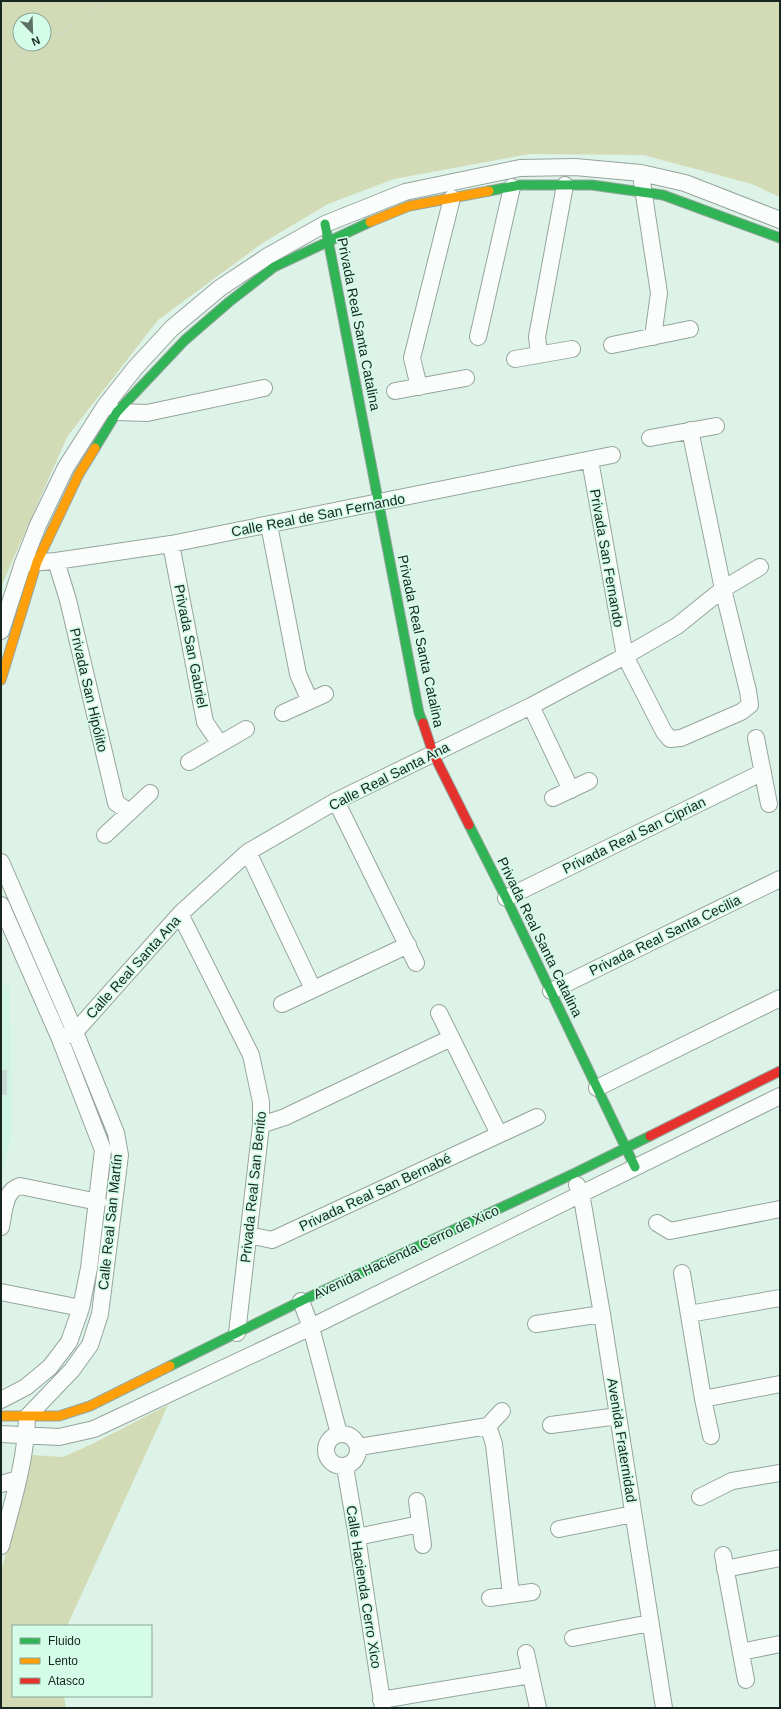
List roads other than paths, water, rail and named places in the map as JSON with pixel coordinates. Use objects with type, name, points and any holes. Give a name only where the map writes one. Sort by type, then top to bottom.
[{"type":"street","points":[[1,680],[38,525],[66,467],[105,406],[136,368],[172,328],[220,288],[268,256],[325,224],[405,192],[520,168],[575,167],[642,172],[685,183],[780,220]]},
{"type":"street","points":[[642,172],[643,192],[659,293],[653,337]]},
{"type":"street","points":[[1,631],[30,563],[79,474],[117,412],[184,340],[229,302],[274,268],[352,229],[409,206],[520,185],[592,185],[662,195],[780,238]]},
{"type":"street","points":[[539,354],[537,337],[565,185]]},
{"type":"street","points":[[478,337],[512,187]]},
{"type":"street","points":[[419,386],[412,358],[452,198]]},
{"type":"street","name":"Privada Real Santa Catalina","points":[[325,224],[330,241],[419,713],[433,753],[506,898],[635,1167]]},
{"type":"street","points":[[612,345],[690,329]]},
{"type":"street","points":[[515,359],[572,349]]},
{"type":"street","points":[[395,391],[466,378]]},
{"type":"street","points":[[117,412],[147,413],[264,388]]},
{"type":"street","points":[[650,438],[716,426]]},
{"type":"street","points":[[690,430],[723,588]]},
{"type":"street","name":"Calle Real de San Fernando","points":[[30,563],[56,561],[171,544],[612,455]]},
{"type":"street","name":"Privada San Fernando","points":[[590,460],[625,656],[664,732],[670,739],[681,738],[741,712],[750,705],[723,588]]},
{"type":"street","points":[[269,525],[298,674],[310,701]]},
{"type":"street","name":"Privada San Gabriel","points":[[171,544],[206,722],[220,744]]},
{"type":"street","name":"Privada San Hipólito","points":[[56,561],[68,600],[116,803],[130,812]]},
{"type":"street","name":"Calle Real Santa Ana","points":[[60,1039],[75,1032],[180,914],[248,852],[336,801],[531,706],[625,656],[676,626],[723,588],[760,567]]},
{"type":"street","points":[[283,714],[325,694]]},
{"type":"street","points":[[531,706],[571,790]]},
{"type":"street","points":[[189,762],[246,729]]},
{"type":"street","points":[[756,738],[769,804]]},
{"type":"street","name":"Privada Real San Ciprian","points":[[506,898],[763,772]]},
{"type":"street","points":[[553,798],[589,782]]},
{"type":"street","points":[[106,835],[150,792]]},
{"type":"street","points":[[336,801],[416,963]]},
{"type":"street","points":[[248,852],[313,989]]},
{"type":"street","name":"Calle Real San Martín","points":[[1,862],[75,1032],[116,1133],[120,1155],[100,1314],[90,1345],[72,1370],[27,1417]]},
{"type":"street","name":"Privada Real Santa Cecilia","points":[[551,991],[780,879]]},
{"type":"street","name":"Calle Real San Martín","points":[[1,905],[60,1039],[103,1150],[89,1268],[81,1308],[69,1342],[50,1367],[26,1387],[1,1400]]},
{"type":"street","name":"Privada Real San Benito","points":[[180,914],[251,1055],[261,1102],[261,1125],[237,1333]]},
{"type":"street","points":[[282,1004],[408,945]]},
{"type":"street","points":[[597,1088],[780,998]]},
{"type":"street","points":[[439,1013],[499,1134]]},
{"type":"street","points":[[261,1125],[285,1117],[451,1038]]},
{"type":"street","name":"Avenida Hacienda Cerro de Xico","points":[[1,1416],[58,1416],[90,1406],[301,1301],[573,1174],[780,1071]]},
{"type":"street","name":"Avenida Hacienda Cerro de Xico","points":[[1,1434],[59,1437],[94,1429],[312,1327],[780,1096]]},
{"type":"street","name":"Privada Real San Bernabé","points":[[249,1235],[272,1240],[537,1116]]},
{"type":"street","name":"Avenida Fraternidad","points":[[573,1174],[581,1193],[602,1314],[664,1708]]},
{"type":"street","points":[[1,1227],[9,1194],[14,1188],[20,1186],[98,1202]]},
{"type":"street","points":[[656,1223],[670,1232],[780,1209]]},
{"type":"street","points":[[682,1273],[711,1436]]},
{"type":"street","points":[[1,1292],[81,1308]]},
{"type":"street","points":[[689,1314],[780,1298]]},
{"type":"street","points":[[301,1301],[312,1327],[339,1434]]},
{"type":"street","points":[[536,1324],[602,1314]]},
{"type":"street","points":[[704,1399],[780,1384]]},
{"type":"street","points":[[359,1448],[488,1426],[502,1411]]},
{"type":"street","points":[[551,1426],[618,1416]]},
{"type":"street","points":[[1,1546],[18,1479],[26,1436],[27,1417]]},
{"type":"street","points":[[488,1426],[494,1444],[511,1595]]},
{"type":"street","points":[[339,1434],[346,1434],[352,1437],[359,1448],[356,1460],[345,1467],[332,1464],[326,1453],[328,1441],[339,1434]]},
{"type":"street","name":"Calle Hacienda Cerro Xico","points":[[345,1467],[382,1704]]},
{"type":"street","points":[[700,1497],[732,1481],[780,1473]]},
{"type":"street","points":[[1,1484],[18,1479]]},
{"type":"street","points":[[417,1501],[423,1545]]},
{"type":"street","points":[[559,1529],[634,1514]]},
{"type":"street","points":[[357,1537],[420,1524]]},
{"type":"street","points":[[746,1680],[724,1562],[780,1558]]},
{"type":"street","points":[[490,1598],[532,1592]]},
{"type":"street","points":[[573,1638],[650,1623]]},
{"type":"street","points":[[741,1652],[780,1644]]},
{"type":"street","points":[[526,1652],[538,1708]]},
{"type":"street","points":[[382,1704],[531,1675]]}]
